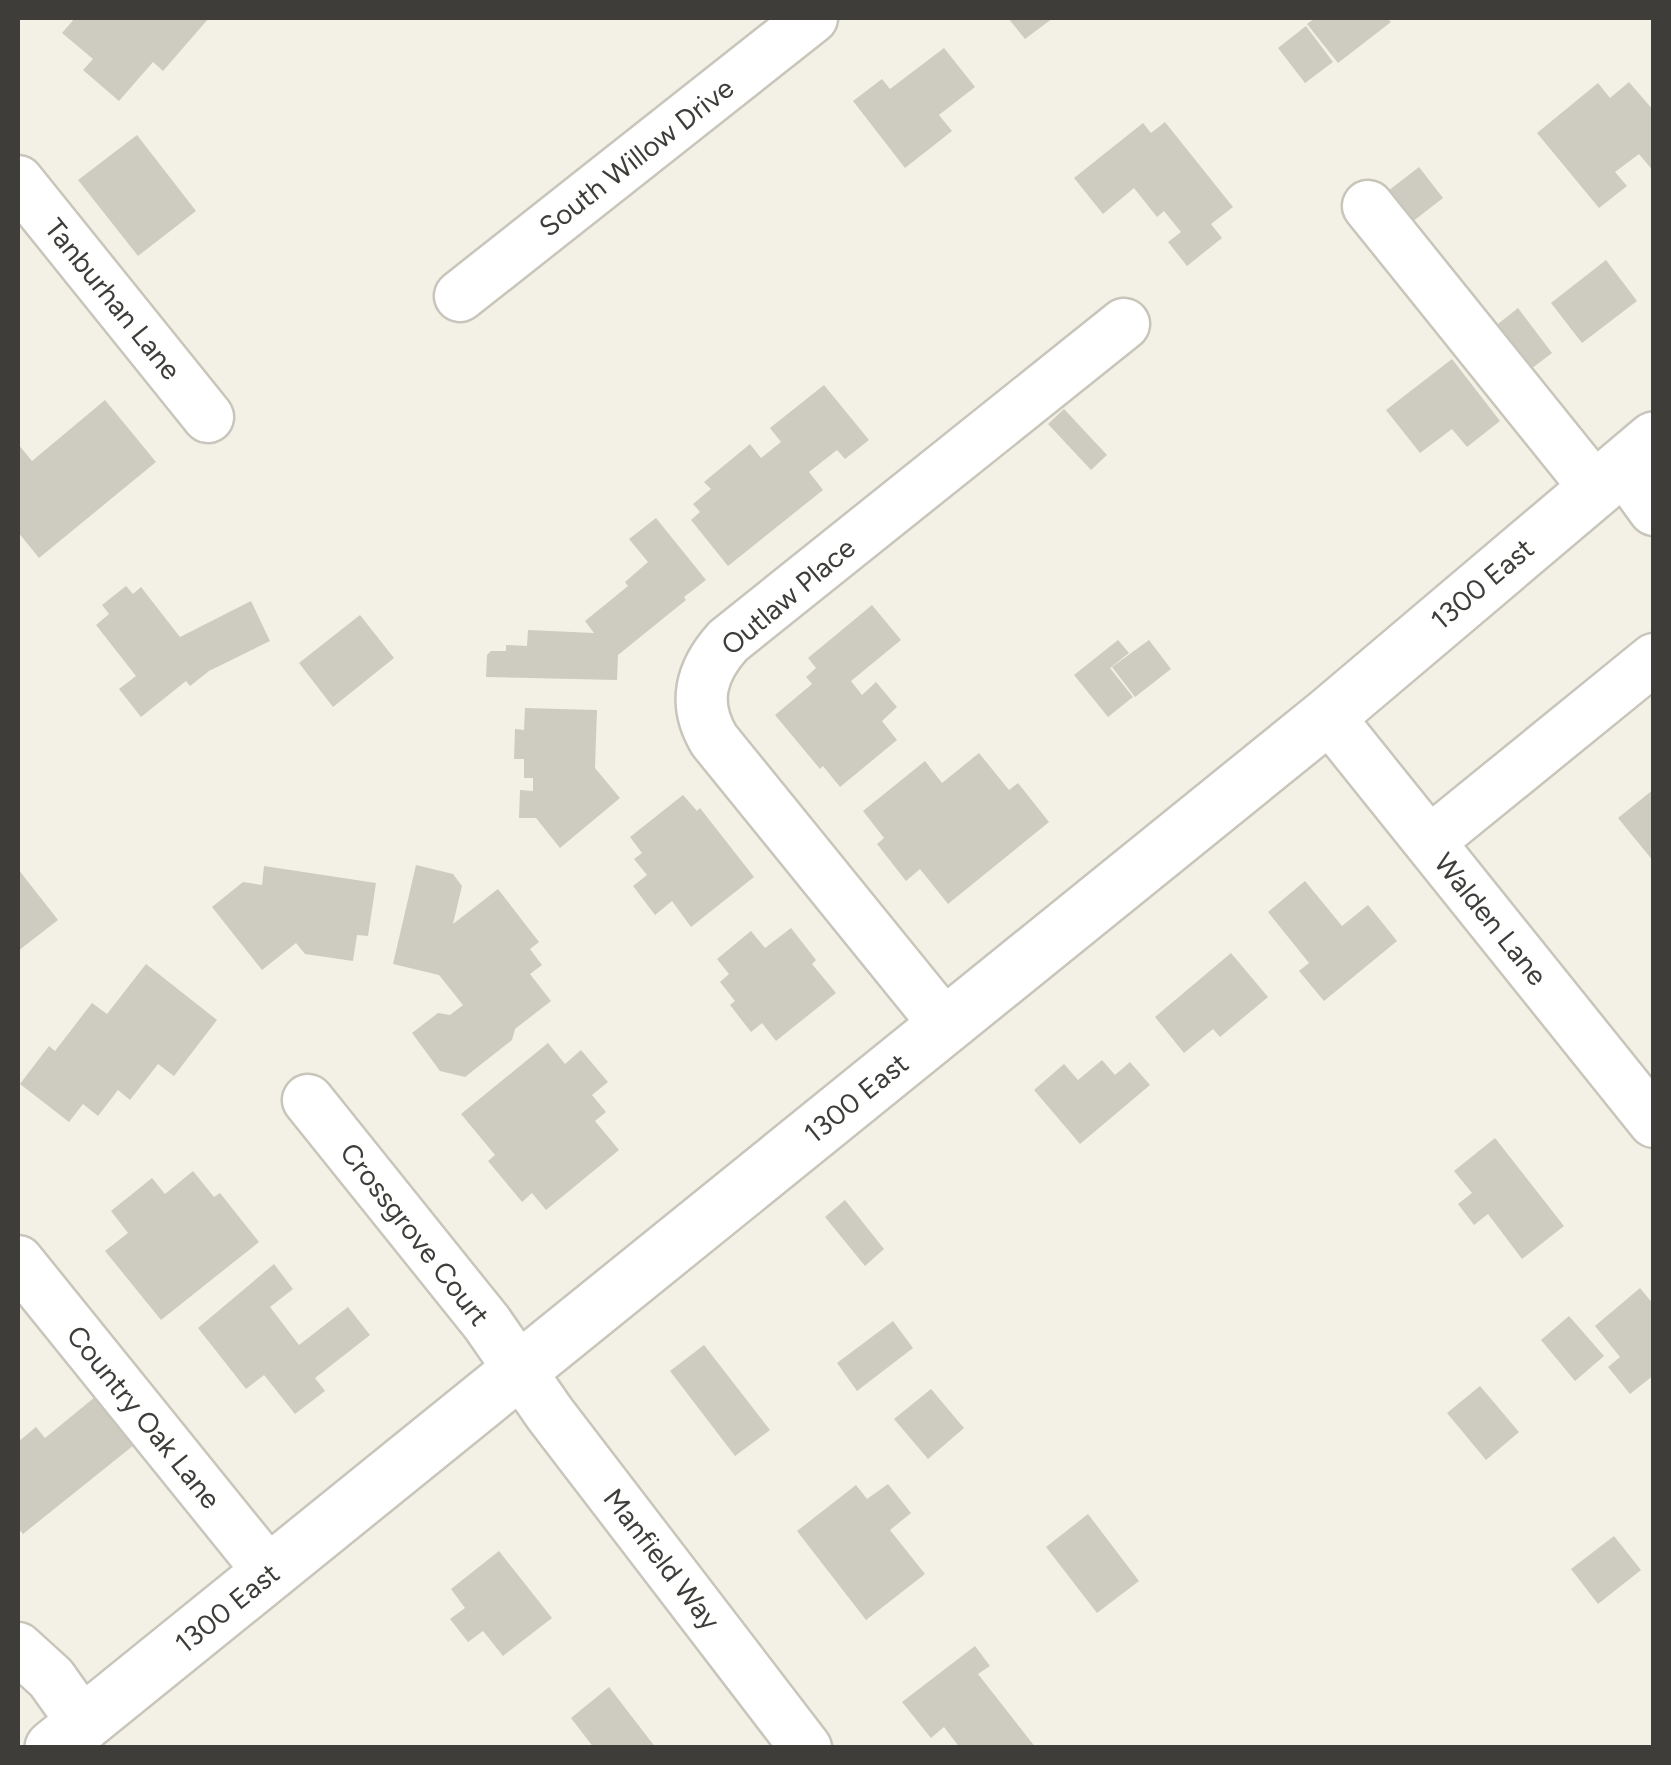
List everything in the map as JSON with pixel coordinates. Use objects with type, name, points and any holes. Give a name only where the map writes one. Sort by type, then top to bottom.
[{"type":"main road","name":"1300 East","points":[[68,1736],[1328,716],[1624,465]]},
{"type":"street","name":"South Willow Drive","points":[[460,296],[812,18]]},
{"type":"street","name":"Tanburhan Lane","points":[[18,181],[208,417]]},
{"type":"street","points":[[1368,206],[1624,465],[1654,510]]},
{"type":"street","name":"Outlaw Place","points":[[946,1026],[714,740],[700,708],[700,691],[715,655],[728,641],[1124,324]]},
{"type":"street","points":[[1429,842],[1654,659]]},
{"type":"street","name":"Walden Lane","points":[[1328,716],[1654,1122]]},
{"type":"street","name":"Crossgrove Court","points":[[308,1100],[487,1324],[518,1370]]},
{"type":"street","name":"Country Oak Lane","points":[[18,1261],[270,1573]]},
{"type":"street","name":"Manfield Way","points":[[518,1370],[806,1748]]},
{"type":"street","points":[[18,1648],[50,1678],[68,1736]]},
{"type":"building","points":[[75,18],[209,18],[163,71],[153,62],[119,101],[83,70],[93,59],[62,33]]},
{"type":"building","points":[[1008,18],[1053,18],[1025,39]]},
{"type":"building","points":[[1315,18],[1387,18],[1391,22],[1338,63],[1307,24]]},
{"type":"building","points":[[1306,26],[1333,62],[1305,83],[1278,48]]},
{"type":"building","points":[[944,48],[975,87],[939,115],[952,131],[905,168],[853,101],[882,79],[890,89]]},
{"type":"building","points":[[1629,82],[1654,111],[1654,172],[1639,154],[1615,172],[1627,186],[1599,208],[1537,133],[1598,83],[1610,98]]},
{"type":"building","points":[[1165,122],[1233,207],[1211,224],[1222,238],[1187,266],[1168,242],[1181,232],[1164,211],[1157,217],[1134,188],[1103,214],[1074,178],[1143,123],[1151,133]]},
{"type":"building","points":[[137,135],[196,211],[138,256],[78,180]]},
{"type":"building","points":[[1419,167],[1443,198],[1412,222],[1388,191]]},
{"type":"building","points":[[1606,260],[1637,301],[1582,343],[1551,303]]},
{"type":"building","points":[[1518,308],[1552,353],[1523,375],[1503,348],[1512,342],[1498,324]]},
{"type":"building","points":[[1452,359],[1500,421],[1467,447],[1452,429],[1420,453],[1386,410]]},
{"type":"building","points":[[824,385],[869,440],[845,459],[837,450],[809,472],[823,490],[728,566],[691,520],[700,512],[693,504],[711,489],[704,482],[750,444],[761,458],[781,442],[770,428]]},
{"type":"building","points":[[105,400],[156,462],[39,558],[18,532],[18,444],[32,461]]},
{"type":"building","points":[[1064,409],[1107,455],[1091,470],[1048,424]]},
{"type":"building","points":[[656,518],[706,580],[618,655],[617,680],[486,677],[487,655],[491,651],[506,651],[506,645],[527,646],[528,630],[594,633],[585,621],[628,586],[625,582],[648,562],[629,539]]},
{"type":"building","points":[[126,586],[133,594],[141,587],[180,637],[251,601],[270,641],[209,671],[190,686],[186,681],[141,717],[119,689],[136,676],[96,625],[109,614],[102,605]]},
{"type":"building","points":[[872,605],[901,640],[851,681],[862,695],[876,682],[897,707],[882,721],[897,740],[840,787],[775,715],[812,684],[806,677],[816,668],[808,658]]},
{"type":"building","points":[[360,615],[394,658],[333,707],[299,663]]},
{"type":"building","points":[[1118,640],[1129,653],[1110,668],[1133,697],[1108,717],[1074,675]]},
{"type":"building","points":[[1149,640],[1171,669],[1135,697],[1112,667]]},
{"type":"building","points":[[525,708],[597,710],[595,768],[620,798],[560,848],[536,818],[519,818],[520,790],[533,791],[533,778],[524,778],[524,759],[514,759],[515,729],[524,730]]},
{"type":"building","points":[[979,753],[1009,790],[1018,783],[1049,822],[948,904],[920,869],[906,881],[877,844],[884,838],[863,811],[925,761],[942,783]]},
{"type":"building","points":[[1654,789],[1654,862],[1618,818]]},
{"type":"building","points":[[683,795],[697,811],[700,808],[754,877],[691,927],[672,901],[655,915],[633,886],[647,875],[634,859],[642,853],[630,837]]},
{"type":"building","points":[[416,865],[453,874],[462,886],[453,924],[498,889],[539,942],[530,949],[542,965],[530,974],[551,1001],[515,1029],[512,1040],[465,1077],[440,1071],[412,1033],[438,1013],[450,1015],[463,1005],[439,975],[393,964]]},
{"type":"building","points":[[264,866],[376,883],[368,936],[357,935],[353,961],[305,954],[296,943],[262,970],[212,907],[243,882],[262,885]]},
{"type":"building","points":[[18,869],[58,920],[18,951]]},
{"type":"building","points":[[1305,881],[1342,926],[1368,905],[1397,941],[1324,1001],[1299,971],[1309,963],[1268,912]]},
{"type":"building","points":[[791,928],[816,960],[812,964],[836,993],[776,1041],[762,1023],[751,1032],[730,1005],[735,1001],[720,982],[729,974],[717,959],[751,931],[765,948]]},
{"type":"building","points":[[1231,953],[1268,997],[1220,1037],[1213,1029],[1184,1053],[1155,1017]]},
{"type":"building","points":[[146,964],[217,1020],[174,1076],[158,1064],[130,1100],[118,1090],[98,1116],[83,1104],[69,1122],[20,1084],[49,1046],[55,1051],[92,1003],[107,1014]]},
{"type":"building","points":[[548,1043],[565,1064],[581,1050],[608,1082],[592,1095],[606,1112],[595,1121],[619,1150],[546,1210],[532,1193],[522,1202],[488,1161],[495,1155],[461,1114]]},
{"type":"building","points":[[1102,1060],[1115,1075],[1130,1062],[1150,1085],[1080,1144],[1034,1090],[1064,1064],[1078,1080]]},
{"type":"building","points":[[1495,1138],[1564,1226],[1522,1259],[1488,1214],[1474,1225],[1458,1204],[1472,1193],[1454,1171]]},
{"type":"building","points":[[193,1171],[214,1197],[220,1193],[259,1242],[161,1320],[105,1251],[128,1233],[111,1211],[152,1178],[165,1194]]},
{"type":"building","points":[[845,1200],[884,1249],[865,1266],[825,1217]]},
{"type":"building","points":[[274,1264],[293,1289],[270,1307],[299,1345],[348,1307],[370,1335],[315,1378],[325,1391],[295,1414],[264,1375],[246,1389],[198,1328]]},
{"type":"building","points":[[1640,1288],[1654,1305],[1654,1375],[1630,1394],[1608,1367],[1620,1357],[1595,1326]]},
{"type":"building","points":[[1569,1316],[1604,1356],[1575,1381],[1541,1340]]},
{"type":"building","points":[[893,1321],[913,1348],[857,1391],[837,1363]]},
{"type":"building","points":[[704,1345],[770,1430],[735,1456],[670,1371]]},
{"type":"building","points":[[1480,1386],[1519,1432],[1486,1460],[1447,1413]]},
{"type":"building","points":[[931,1389],[964,1428],[928,1459],[894,1419]]},
{"type":"building","points":[[95,1397],[134,1445],[23,1534],[18,1528],[18,1442],[36,1427],[45,1438]]},
{"type":"building","points":[[888,1484],[911,1513],[890,1530],[925,1574],[866,1620],[797,1531],[856,1485],[867,1499]]},
{"type":"building","points":[[1088,1514],[1139,1581],[1097,1613],[1046,1547]]},
{"type":"building","points":[[1614,1536],[1641,1570],[1598,1604],[1571,1569]]},
{"type":"building","points":[[499,1551],[552,1618],[503,1656],[483,1631],[468,1642],[450,1619],[465,1608],[451,1589]]},
{"type":"building","points":[[975,1646],[990,1666],[978,1674],[1036,1748],[960,1748],[944,1727],[931,1738],[902,1702]]},
{"type":"building","points":[[609,1687],[656,1748],[594,1748],[571,1718]]}]
